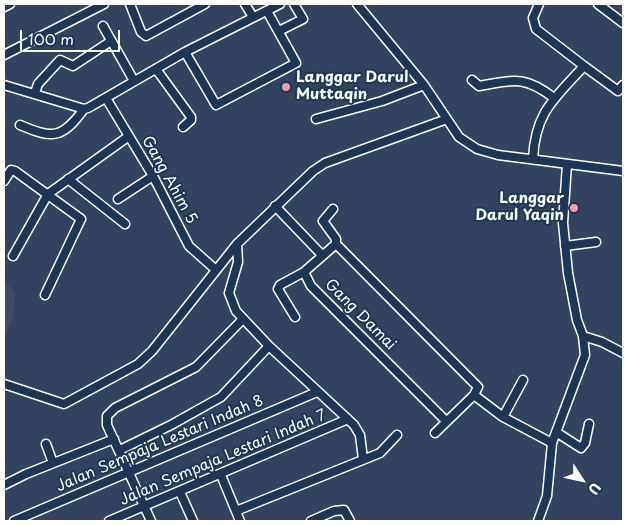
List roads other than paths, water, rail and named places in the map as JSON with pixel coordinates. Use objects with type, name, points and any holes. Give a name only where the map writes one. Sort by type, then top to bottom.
[{"type":"street","points":[[4,7],[10,4]]},
{"type":"street","points":[[4,55],[104,4]]},
{"type":"street","points":[[130,4],[141,32],[146,36],[206,4]]},
{"type":"street","points":[[246,4],[253,17]]},
{"type":"street","points":[[20,125],[40,134],[50,136],[59,134],[68,129],[84,109],[185,52],[280,4]]},
{"type":"street","points":[[279,31],[303,19],[294,4]]},
{"type":"street","points":[[357,4],[424,85],[459,137],[477,149],[498,155],[623,171]]},
{"type":"street","points":[[539,4],[533,18],[536,29],[618,91],[623,85]]},
{"type":"street","points":[[598,4],[623,23]]},
{"type":"street","points":[[185,52],[216,105],[296,63],[267,10]]},
{"type":"street","points":[[103,26],[110,42],[134,82]]},
{"type":"street","points":[[35,93],[38,84],[60,60],[73,66],[110,42]]},
{"type":"street","points":[[533,159],[537,126],[543,113],[554,98],[584,66]]},
{"type":"street","points":[[156,69],[191,117],[191,120],[183,127]]},
{"type":"street","points":[[472,80],[479,86],[517,79],[535,84],[554,98]]},
{"type":"street","points":[[4,85],[84,109]]},
{"type":"street","points":[[316,119],[382,101],[424,85]]},
{"type":"street","name":"Gang Ahim 5","points":[[106,98],[153,176],[189,246],[216,270]]},
{"type":"street","points":[[4,384],[59,403],[74,400],[138,364],[149,355],[237,244],[313,171],[324,163],[447,119]]},
{"type":"street","points":[[13,256],[48,194],[129,136]]},
{"type":"street","points":[[538,521],[545,508],[552,443],[583,362],[585,349],[571,292],[565,246],[563,216],[568,164]]},
{"type":"street","points":[[4,181],[13,170],[79,216],[82,222],[45,295]]},
{"type":"street","points":[[118,199],[153,176]]},
{"type":"street","points":[[68,179],[125,224]]},
{"type":"street","points":[[275,206],[322,255]]},
{"type":"street","points":[[333,209],[324,217],[323,222],[336,238],[336,244],[478,387],[474,395],[435,433]]},
{"type":"street","points":[[565,246],[596,242]]},
{"type":"street","points":[[237,244],[238,262],[229,293],[232,304],[243,319],[270,346],[348,419],[360,435],[363,459]]},
{"type":"street","points":[[295,317],[278,289],[280,285],[304,272],[336,244]]},
{"type":"street","name":"Gang Damai","points":[[304,272],[311,286],[324,300],[446,422]]},
{"type":"street","points":[[151,521],[106,420],[110,410],[196,367],[243,319]]},
{"type":"street","points":[[583,336],[602,342],[623,354]]},
{"type":"street","points":[[120,450],[171,425],[221,397],[270,346]]},
{"type":"street","points":[[503,417],[522,380]]},
{"type":"street","name":"Jalan Sempaja Lestari Indah 8","points":[[14,521],[131,473],[317,392]]},
{"type":"street","points":[[474,395],[503,417],[552,443]]},
{"type":"street","name":"Jalan Sempaja Lestari Indah 7","points":[[109,521],[146,508],[348,419]]},
{"type":"street","points":[[556,432],[581,448],[585,443],[589,424]]},
{"type":"street","points":[[236,511],[383,451],[397,434]]},
{"type":"street","points":[[4,485],[114,439]]},
{"type":"street","points":[[46,444],[53,463]]},
{"type":"street","points":[[221,475],[240,521]]},
{"type":"street","points":[[180,492],[193,521]]},
{"type":"street","points":[[311,521],[338,509],[344,510],[350,521]]},
{"type":"place","name":"Langgar Darul Muttaqin","points":[[286,87]]},
{"type":"place","name":"Langgar Darul Yaqin","points":[[574,208]]}]
